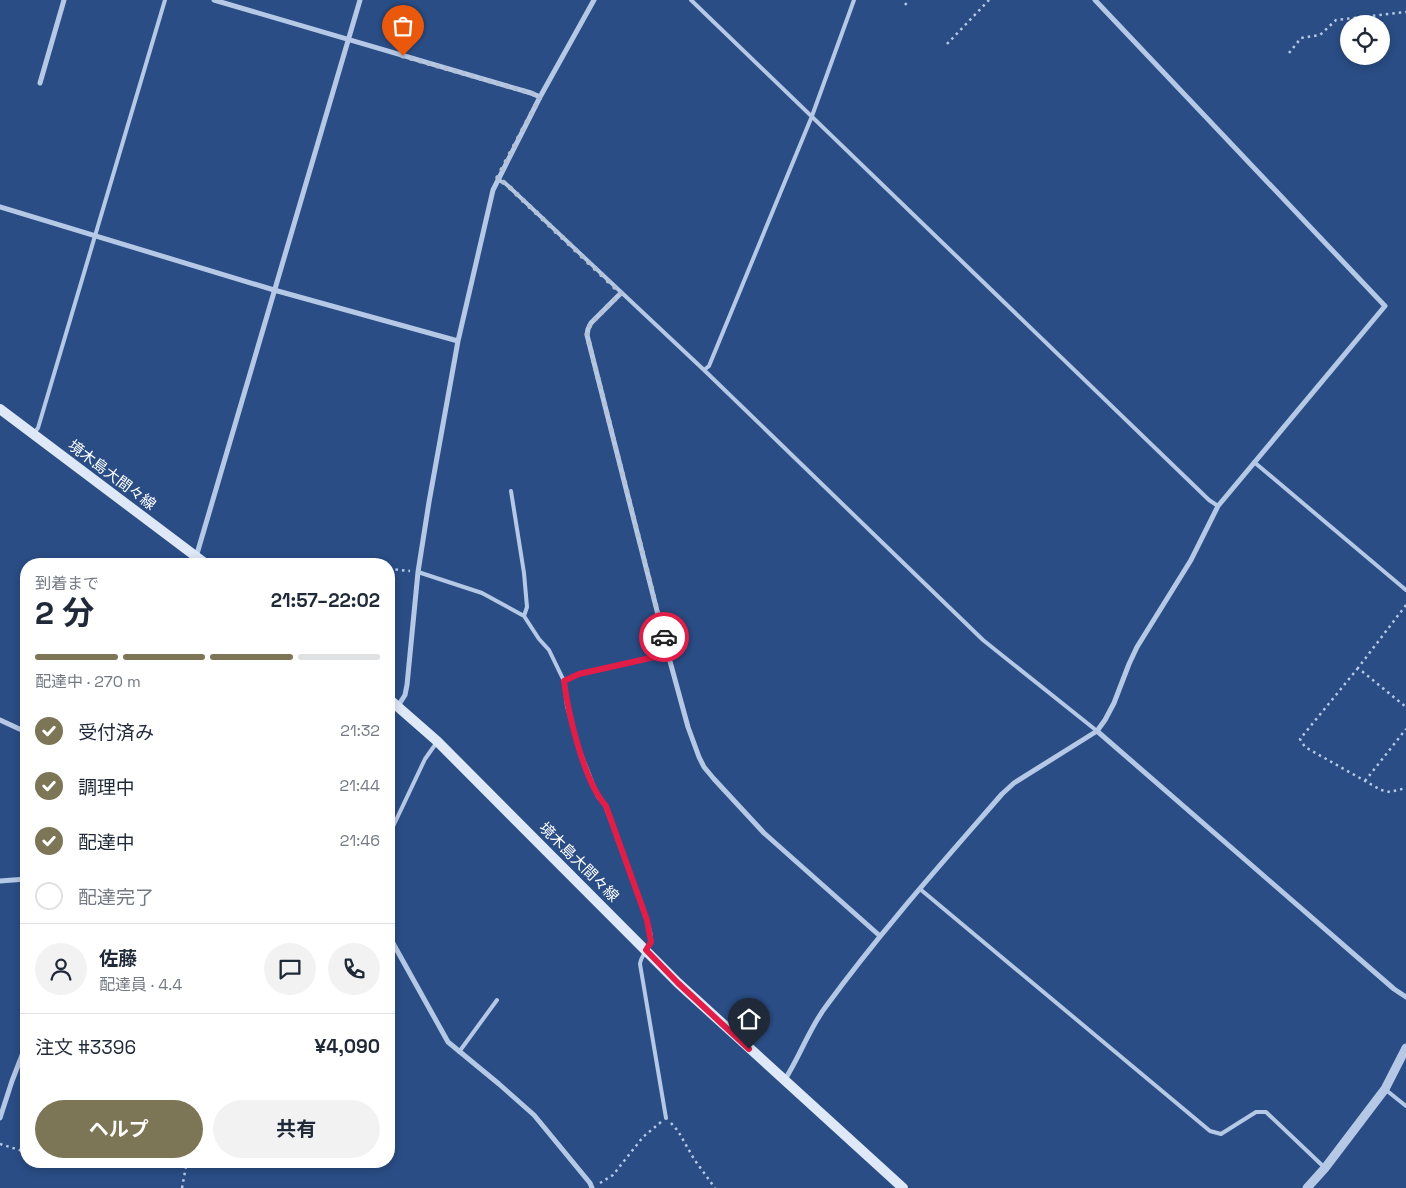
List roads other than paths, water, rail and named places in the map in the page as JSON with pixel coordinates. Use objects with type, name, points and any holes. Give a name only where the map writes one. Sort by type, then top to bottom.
[{"type":"main road","name":"境木島大間々線","points":[[0,409],[192,558]]},
{"type":"main road","name":"境木島大間々線","points":[[395,704],[437,742],[678,983],[903,1188]]},
{"type":"street","points":[[40,83],[64,0]]},
{"type":"street","points":[[214,0],[540,97]]},
{"type":"street","points":[[196,558],[360,0]]},
{"type":"street","points":[[398,706],[405,695],[407,685],[418,572],[458,341],[486,216],[497,179],[594,0]]},
{"type":"street","points":[[784,1081],[825,1006],[920,888],[1014,783],[1097,731],[1106,720],[1137,648],[1183,574],[1218,506],[1385,306],[1095,0]]},
{"type":"street","points":[[0,207],[274,290],[458,341]]},
{"type":"street","points":[[621,293],[591,323],[587,335],[668,654],[688,727],[699,757],[704,767],[764,833],[880,936]]},
{"type":"street","points":[[0,720],[20,729]]},
{"type":"street","points":[[1097,731],[1394,989],[1406,997]]},
{"type":"street","points":[[0,881],[20,879]]},
{"type":"street","points":[[395,947],[440,1032],[448,1042],[534,1116],[590,1183],[592,1188]]},
{"type":"street","points":[[1307,1188],[1325,1168],[1385,1089],[1406,1048]]},
{"type":"street","points":[[0,1118],[20,1061]]},
{"type":"lane","points":[[33,434],[38,428],[165,0]]},
{"type":"lane","points":[[691,0],[1202,493],[1218,506]]},
{"type":"lane","points":[[704,370],[709,366],[812,116],[854,0]]},
{"type":"lane","points":[[497,179],[505,183],[704,370],[983,640],[1097,731]]},
{"type":"lane","points":[[1254,462],[1406,590]]},
{"type":"lane","points":[[511,491],[524,573],[526,607],[524,616]]},
{"type":"lane","points":[[418,572],[482,593],[524,616],[539,639],[549,650],[564,681],[567,706],[579,749],[598,797],[606,806],[647,920],[651,942],[640,958],[640,964],[666,1118]]},
{"type":"lane","points":[[564,681],[579,674],[668,654]]},
{"type":"lane","points":[[395,822],[425,759],[437,742]]},
{"type":"lane","points":[[920,888],[1210,1131],[1222,1134],[1256,1112],[1266,1112],[1325,1168]]},
{"type":"lane","points":[[459,1052],[497,1000]]},
{"type":"lane","points":[[1385,1089],[1406,1106]]}]
